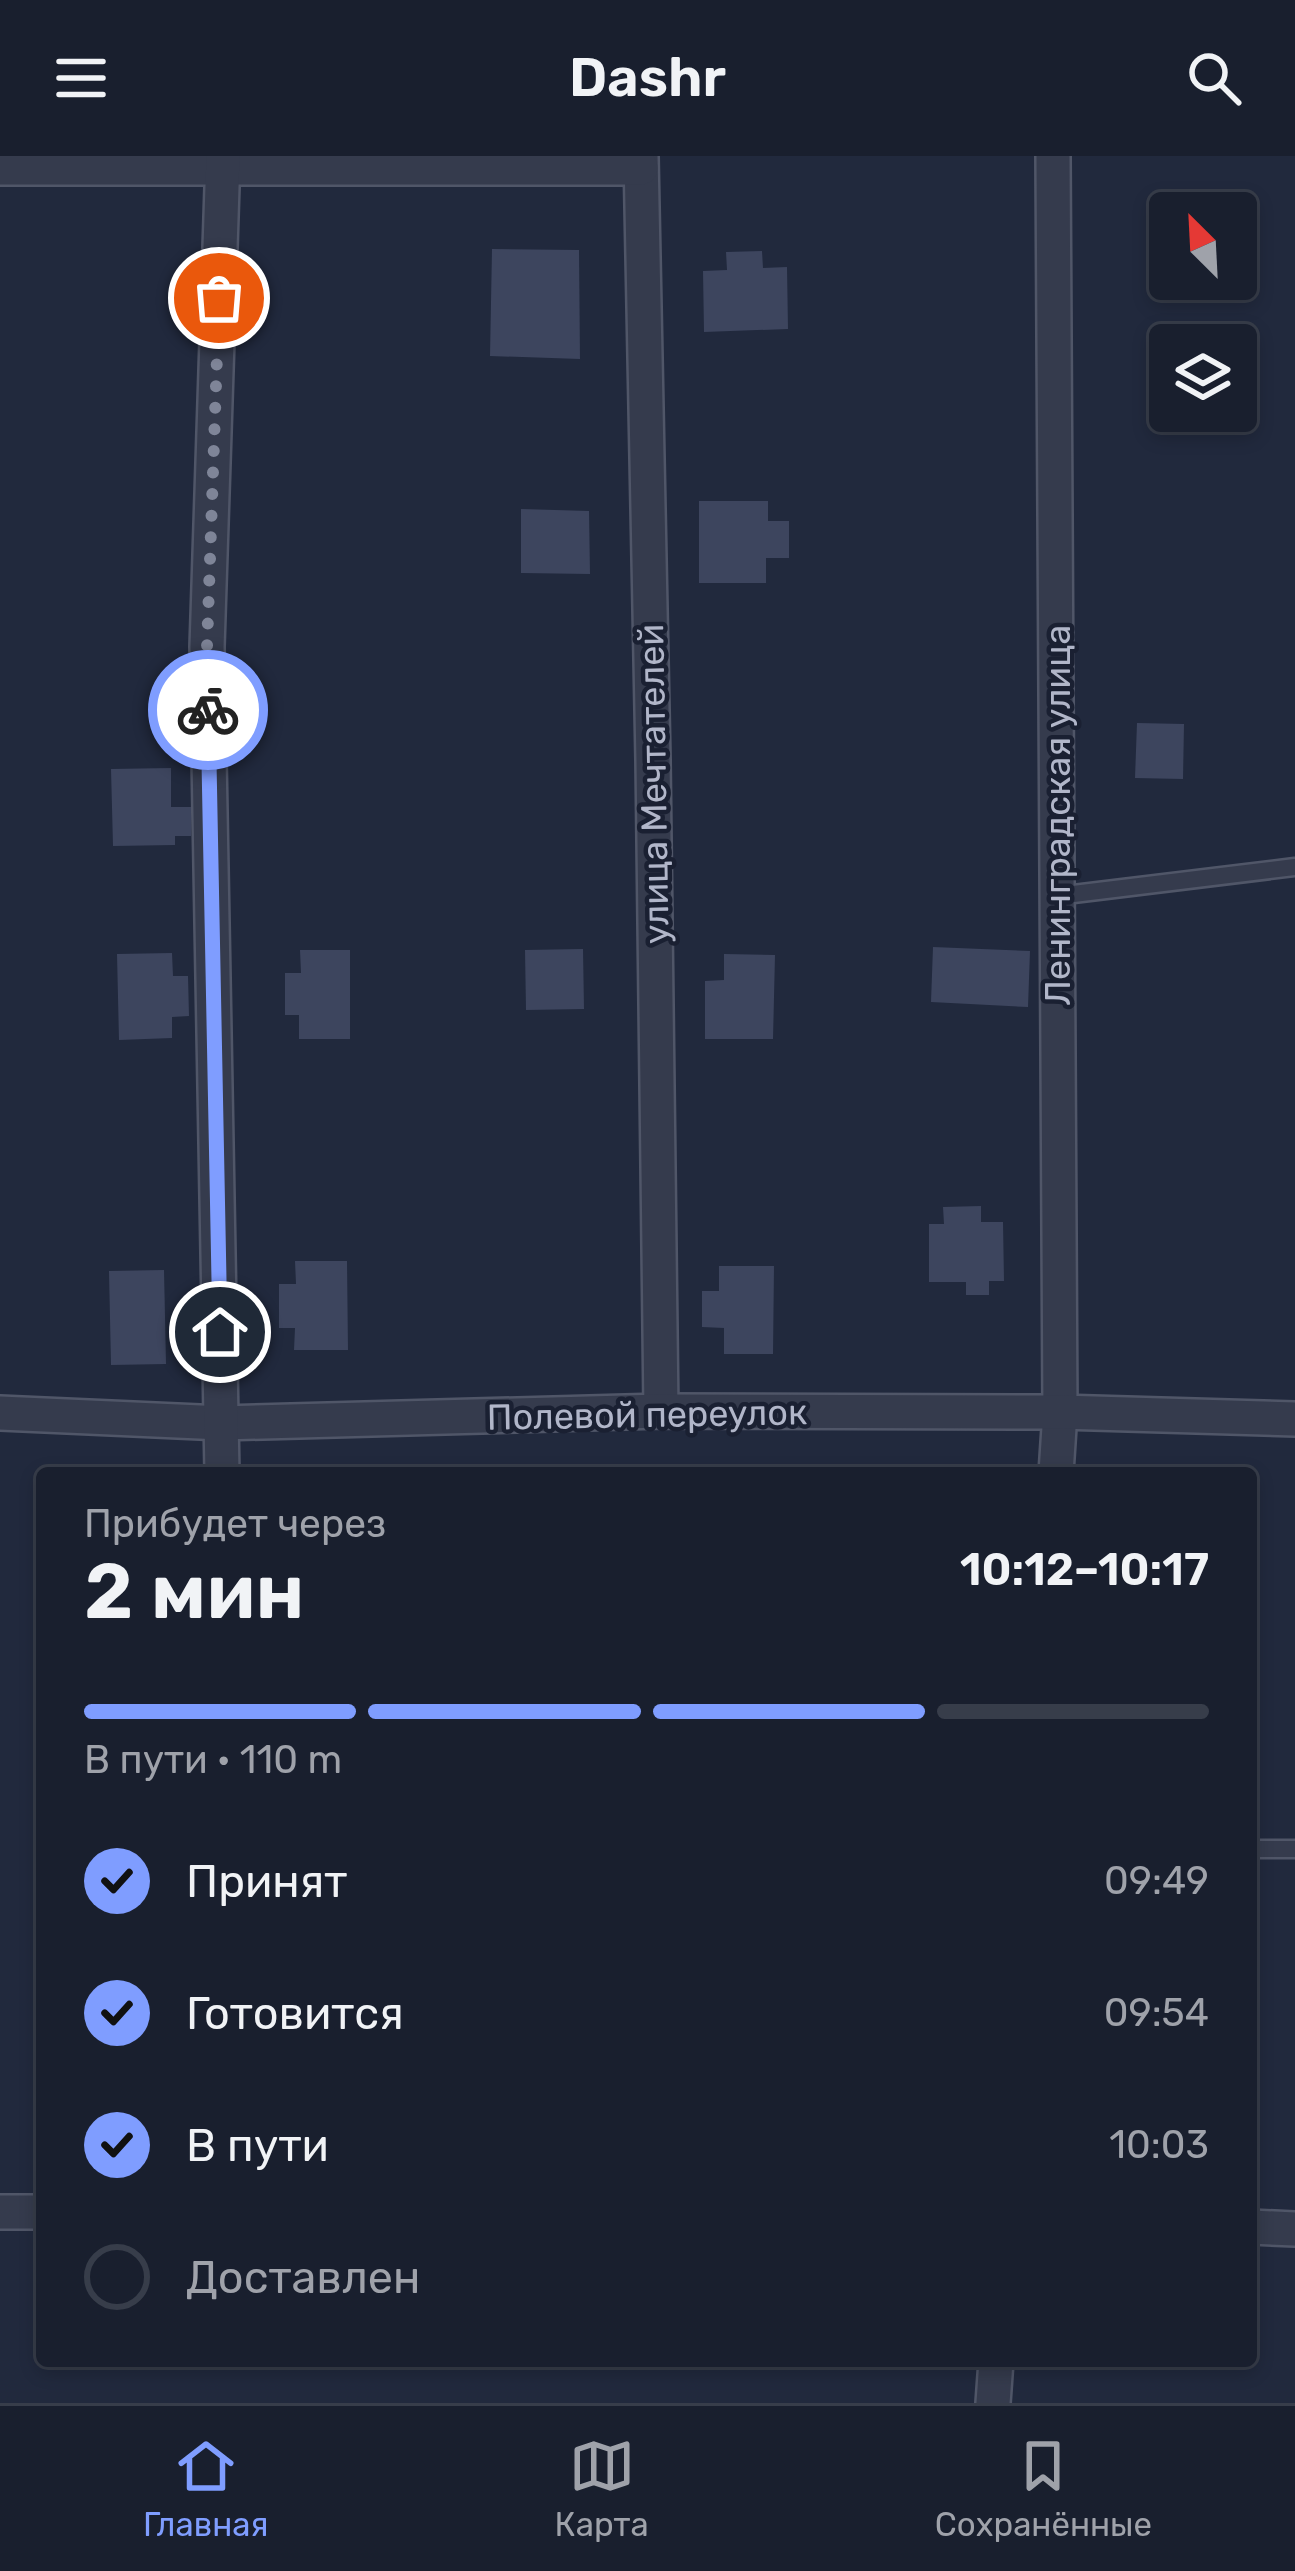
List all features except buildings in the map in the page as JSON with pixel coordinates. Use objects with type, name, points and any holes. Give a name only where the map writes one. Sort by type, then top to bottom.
[{"type":"street","name":"Ленинградская улица","points":[[1053,156],[1060,1412],[1056,1467]]},
{"type":"street","points":[[222,1467],[207,647],[223,161]]},
{"type":"street","points":[[0,168],[223,161],[641,162]]},
{"type":"street","name":"улица Мечтателей","points":[[641,162],[661,1411]]},
{"type":"street","name":"Полевой переулок","points":[[0,1413],[222,1423],[661,1411],[1060,1412],[1295,1419]]},
{"type":"street","points":[[0,2212],[36,2212]]},
{"type":"street","points":[[1257,2227],[1295,2229]]},
{"type":"street","points":[[993,2403],[995,2367]]},
{"type":"lane","points":[[1057,896],[1295,867]]},
{"type":"lane","points":[[1257,1849],[1295,1849]]},
{"type":"way so far","points":[[208,710],[219,298]]},
{"type":"route","points":[[208,710],[220,1332]]}]
